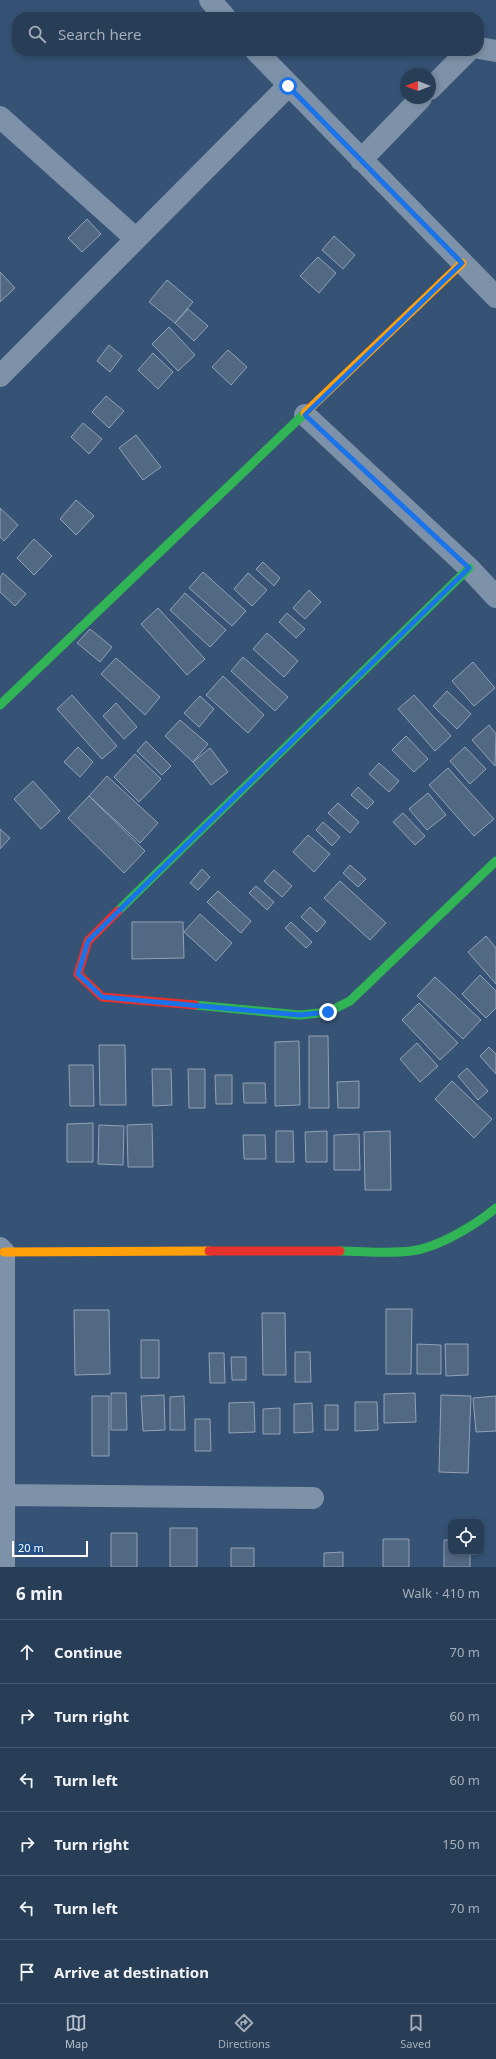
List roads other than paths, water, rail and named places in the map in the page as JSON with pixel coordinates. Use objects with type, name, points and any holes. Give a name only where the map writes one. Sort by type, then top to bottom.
[{"type":"street","points":[[210,0],[221,12]]},
{"type":"street","points":[[484,49],[496,51]]},
{"type":"street","points":[[261,56],[288,86],[496,297]]},
{"type":"street","points":[[436,83],[463,56]]},
{"type":"street","points":[[0,376],[135,238],[288,86]]},
{"type":"street","points":[[361,160],[415,104]]},
{"type":"street","points":[[0,117],[135,238]]},
{"type":"street","points":[[0,705],[305,415],[462,263]]},
{"type":"street","points":[[305,415],[469,568],[496,597]]},
{"type":"street","points":[[469,568],[88,941],[78,974],[102,997],[300,1015],[328,1012],[350,1001],[496,861]]},
{"type":"street","points":[[4,1567],[2,1250],[412,1250],[447,1240],[486,1218],[496,1208]]},
{"type":"street","points":[[4,1495],[313,1498]]}]
